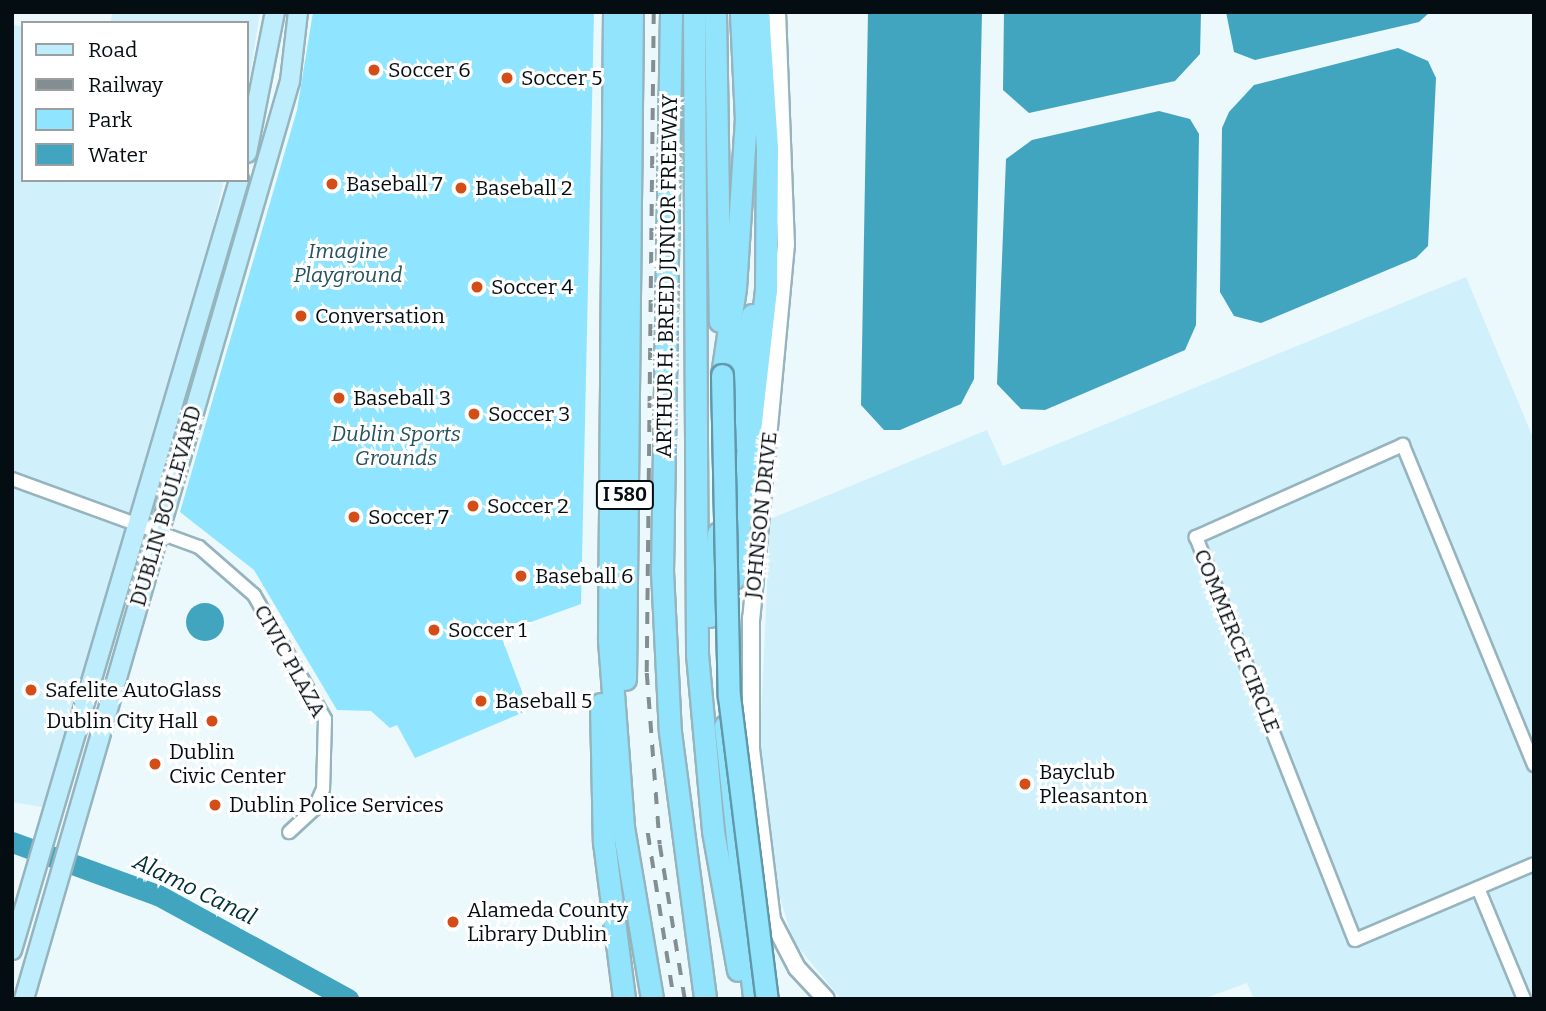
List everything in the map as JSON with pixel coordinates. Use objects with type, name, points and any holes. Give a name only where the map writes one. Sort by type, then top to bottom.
[{"type":"highway","name":"I 580","points":[[614,12],[609,640],[623,827],[652,999]]},
{"type":"highway","name":"I 580","points":[[632,12],[625,692],[651,940],[647,977]]},
{"type":"highway","name":"ARTHUR H. BREED JUNIOR FREEWAY","points":[[671,12],[662,571],[670,732],[705,999]]},
{"type":"highway","points":[[694,12],[703,626]]},
{"type":"highway","points":[[715,12],[727,288]]},
{"type":"highway","points":[[741,12],[746,120],[727,288],[722,374],[729,695],[766,999]]},
{"type":"highway","points":[[754,999],[725,719],[729,614],[764,324],[767,148],[758,12]]},
{"type":"highway","points":[[743,999],[713,831],[697,654],[732,425],[763,265]]},
{"type":"highway","points":[[609,640],[601,702],[602,795],[624,999]]},
{"type":"main road","points":[[248,150],[255,125],[275,12]]},
{"type":"main road","name":"DUBLIN BOULEVARD","points":[[24,999],[75,828],[158,529],[290,81],[298,12]]},
{"type":"main road","points":[[253,211],[245,202],[264,136],[255,125]]},
{"type":"main road","name":"DUBLIN BOULEVARD","points":[[12,950],[238,182]]},
{"type":"street","name":"JOHNSON DRIVE","points":[[777,12],[786,244],[751,618],[751,749],[772,920],[797,968],[826,999]]},
{"type":"street","name":"COMMERCE CIRCLE","points":[[1534,765],[1403,445],[1196,537],[1355,940],[1534,864]]},
{"type":"street","name":"CIVIC PLAZA","points":[[12,479],[138,521],[199,547],[254,595],[325,719],[323,789],[314,808],[289,832]]},
{"type":"street","points":[[1478,888],[1524,999]]},
{"type":"shaded area","points":[[113,12],[260,12],[248,88],[248,21],[111,21]]},
{"type":"shaded area","points":[[12,24],[21,26],[21,182],[224,182],[169,417],[54,809],[12,802]]},
{"type":"shaded area","points":[[1466,277],[1534,440],[1534,999],[1254,999],[1247,983],[1203,999],[841,999],[793,941],[775,881],[760,742],[770,519],[987,430],[1003,466]]},
{"type":"green space","name":"Dublin Sports Grounds","points":[[313,12],[594,12],[581,604],[500,633],[529,710],[415,758],[397,725],[390,728],[371,711],[337,710],[254,570],[180,512],[297,110]]},
{"type":"water","points":[[868,12],[982,12],[974,379],[961,404],[900,430],[884,430],[861,405]]},
{"type":"water","points":[[1004,12],[1201,12],[1200,54],[1175,81],[1029,113],[1003,90]]},
{"type":"water","points":[[1226,12],[1430,12],[1419,22],[1255,60],[1234,52]]},
{"type":"water","points":[[1398,48],[1428,61],[1436,78],[1428,246],[1416,258],[1261,323],[1234,316],[1220,292],[1222,128],[1229,112],[1254,85]]},
{"type":"water","points":[[1159,111],[1190,119],[1199,134],[1196,325],[1185,350],[1045,410],[1021,409],[997,384],[1006,159],[1032,140]]},
{"type":"water","points":[[205,603],[218,609],[224,622],[218,635],[205,641],[192,635],[186,622],[192,609]]},
{"type":"waterway","name":"Alamo Canal","points":[[12,842],[158,895],[348,999]]},
{"type":"railway","points":[[654,12],[647,673],[660,845],[685,999]]},
{"type":"railway","points":[[648,833],[674,999]]},
{"type":"place","name":"Soccer 6","points":[[374,70]]},
{"type":"place","name":"Soccer 5","points":[[507,78]]},
{"type":"place","name":"Baseball 7","points":[[332,184]]},
{"type":"place","name":"Baseball 2","points":[[461,188]]},
{"type":"place","name":"Soccer 4","points":[[477,287]]},
{"type":"place","name":"Conversation","points":[[301,316]]},
{"type":"place","name":"Baseball 3","points":[[339,398]]},
{"type":"place","name":"Soccer 3","points":[[474,414]]},
{"type":"place","name":"Soccer 2","points":[[473,506]]},
{"type":"place","name":"Soccer 7","points":[[354,517]]},
{"type":"place","name":"Baseball 6","points":[[521,576]]},
{"type":"place","name":"Soccer 1","points":[[434,630]]},
{"type":"place","name":"Safelite AutoGlass","points":[[31,690]]},
{"type":"place","name":"Baseball 5","points":[[481,701]]},
{"type":"place","name":"Dublin City Hall","points":[[212,721]]},
{"type":"place","name":"Dublin Civic Center","points":[[155,764]]},
{"type":"place","name":"Bayclub Pleasanton","points":[[1025,784]]},
{"type":"place","name":"Dublin Police Services","points":[[215,805]]},
{"type":"place","name":"Alameda County Library Dublin","points":[[453,922]]},
{"type":"park label","name":"Imagine Playground","points":[[348,263]]}]
